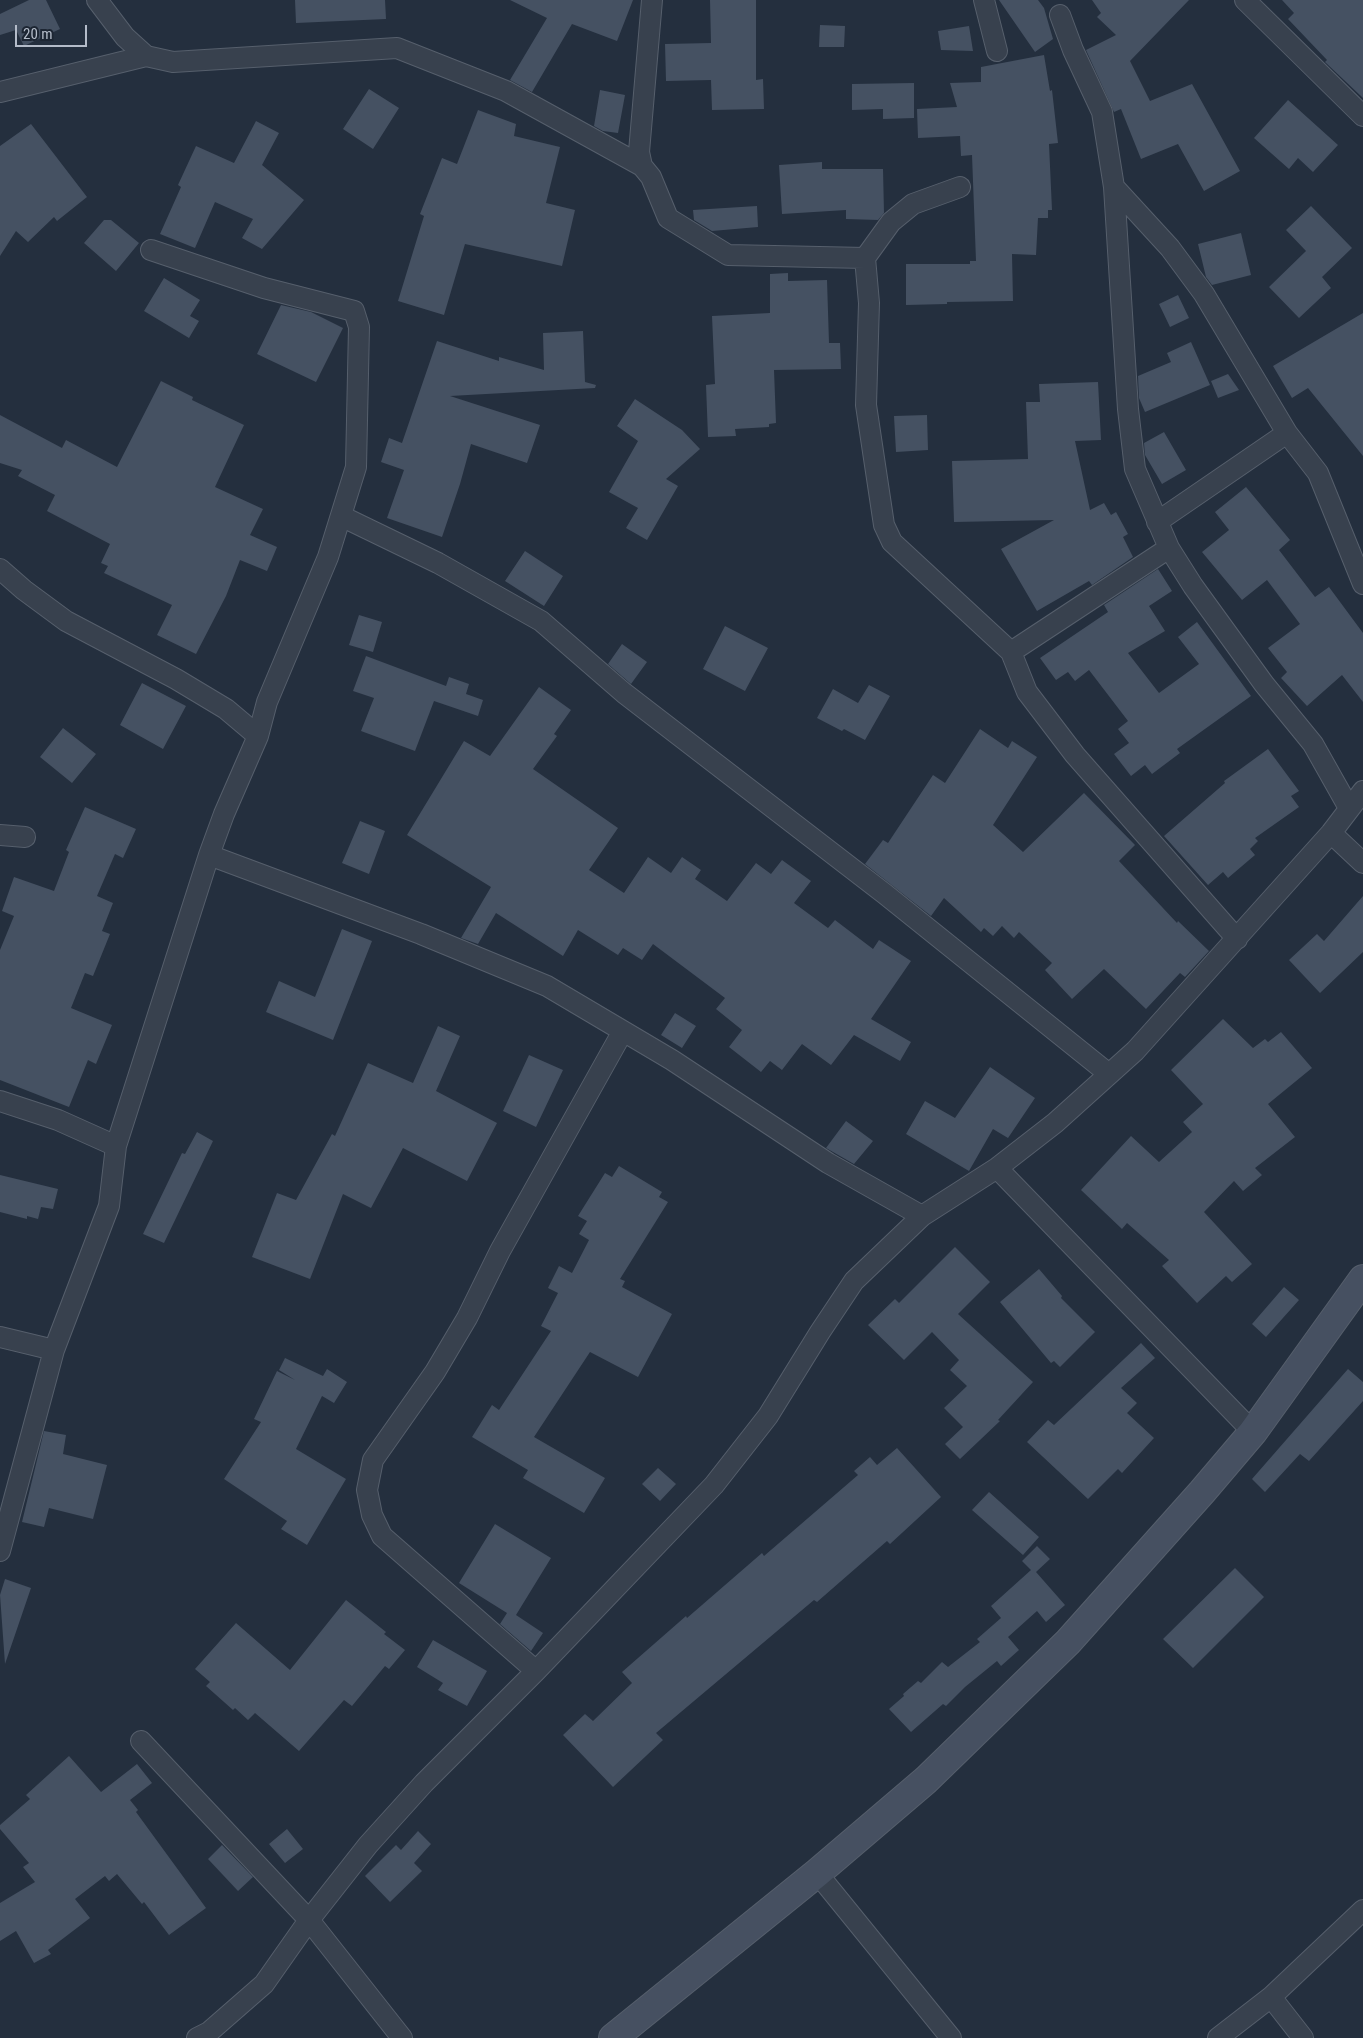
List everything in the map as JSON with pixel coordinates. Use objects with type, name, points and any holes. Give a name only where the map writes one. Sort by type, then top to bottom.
[{"type":"main road","points":[[614,2038],[817,1873],[926,1780],[1068,1642],[1253,1432],[1363,1280]]},
{"type":"street","points":[[97,0],[125,37],[146,56]]},
{"type":"street","points":[[642,166],[639,152],[652,0]]},
{"type":"street","points":[[984,0],[997,51]]},
{"type":"street","points":[[1245,0],[1363,116]]},
{"type":"street","points":[[1060,15],[1073,50],[1102,112],[1114,187],[1128,409],[1135,469],[1169,548],[1193,586],[1264,684],[1313,744],[1350,808]]},
{"type":"street","points":[[0,92],[146,56],[173,62],[397,48],[506,91],[642,166],[651,177],[668,218],[728,255],[865,258]]},
{"type":"street","points":[[960,187],[913,204],[891,222],[865,258],[869,304],[866,404],[884,525],[892,542],[1011,652],[1027,692],[1075,755],[1237,940]]},
{"type":"street","points":[[1114,187],[1170,248],[1204,294],[1287,433],[1318,472],[1363,584]]},
{"type":"street","points":[[0,1551],[54,1350],[110,1206],[116,1146],[209,855],[258,736],[278,676],[328,557],[356,467],[359,327],[354,311],[264,288],[151,250]]},
{"type":"street","points":[[1157,522],[1287,433]]},
{"type":"street","points":[[341,516],[438,563],[541,621],[624,693],[885,894],[1109,1074]]},
{"type":"street","points":[[1011,652],[1169,548]]},
{"type":"street","points":[[0,569],[24,590],[66,621],[176,679],[226,709],[258,736]]},
{"type":"street","points":[[197,2038],[209,2032],[264,1984],[309,1920],[368,1845],[424,1782],[536,1670],[714,1486],[768,1416],[854,1281],[922,1216],[997,1168],[1055,1123],[1135,1050],[1237,940],[1331,833],[1363,791]]},
{"type":"street","points":[[1331,833],[1363,864]]},
{"type":"street","points":[[0,835],[25,837]]},
{"type":"street","points":[[209,855],[420,934],[547,986],[672,1060],[828,1163],[922,1216]]},
{"type":"street","points":[[536,1670],[382,1536],[372,1515],[367,1490],[373,1460],[435,1372],[467,1318],[500,1251],[623,1031]]},
{"type":"street","points":[[0,1101],[58,1120],[116,1146]]},
{"type":"street","points":[[997,1168],[1253,1432]]},
{"type":"street","points":[[0,1337],[54,1350]]},
{"type":"street","points":[[141,1741],[309,1920],[402,2038]]},
{"type":"street","points":[[817,1873],[951,2038]]},
{"type":"street","points":[[1218,2038],[1271,1997],[1363,1910]]},
{"type":"street","points":[[1271,1997],[1303,2038]]},
{"type":"building","points":[[29,0],[46,0],[60,29],[24,46],[16,30],[0,35],[0,14]]},
{"type":"building","points":[[295,0],[385,0],[386,19],[296,23]]},
{"type":"building","points":[[510,0],[633,0],[617,41],[572,24],[532,92],[510,80],[547,18]]},
{"type":"building","points":[[710,0],[756,0],[756,80],[763,79],[764,109],[712,110],[711,80],[666,81],[665,44],[711,43]]},
{"type":"building","points":[[999,0],[1038,0],[1044,8],[1053,39],[1035,52]]},
{"type":"building","points":[[1092,0],[1189,0],[1130,61],[1150,101],[1192,84],[1240,171],[1204,191],[1178,144],[1141,159],[1121,109],[1114,112],[1086,50],[1116,35],[1097,17],[1101,13]]},
{"type":"building","points":[[1282,0],[1363,0],[1363,98],[1325,62],[1327,60],[1288,19],[1294,13]]},
{"type":"building","points":[[820,25],[845,26],[844,47],[819,47]]},
{"type":"building","points":[[969,26],[973,51],[941,50],[938,31]]},
{"type":"building","points":[[1044,55],[1050,91],[1052,90],[1058,143],[1049,144],[1052,210],[1048,210],[1048,218],[1038,218],[1036,255],[1012,254],[1013,301],[906,305],[906,264],[970,264],[970,261],[976,261],[972,155],[961,156],[960,136],[918,138],[917,109],[957,107],[950,83],[981,82],[981,67]]},
{"type":"building","points":[[914,83],[914,118],[883,119],[883,109],[852,110],[852,84]]},
{"type":"building","points":[[369,89],[399,108],[373,149],[343,129]]},
{"type":"building","points":[[600,90],[625,95],[618,133],[603,131],[594,126]]},
{"type":"building","points":[[1288,100],[1338,145],[1313,172],[1298,158],[1289,169],[1254,138]]},
{"type":"building","points":[[478,110],[516,124],[514,136],[560,147],[546,203],[575,210],[562,266],[465,244],[444,315],[398,301],[424,216],[420,214],[442,158],[457,164]]},
{"type":"building","points":[[256,121],[279,133],[262,165],[304,200],[262,249],[242,238],[253,219],[215,202],[195,248],[160,234],[181,187],[178,185],[196,146],[234,163]]},
{"type":"building","points":[[31,124],[87,197],[57,221],[54,217],[28,242],[16,231],[0,256],[0,146]]},
{"type":"building","points":[[822,162],[822,169],[883,169],[884,213],[878,220],[846,219],[846,210],[782,214],[779,165]]},
{"type":"building","points":[[757,206],[758,227],[712,231],[694,220],[693,210]]},
{"type":"building","points":[[1311,206],[1352,248],[1322,277],[1331,288],[1299,318],[1269,287],[1306,251],[1286,230]]},
{"type":"building","points":[[104,220],[111,220],[139,243],[116,271],[84,243]]},
{"type":"building","points":[[1241,233],[1251,275],[1212,285],[1206,277],[1198,244]]},
{"type":"building","points":[[788,273],[788,281],[827,280],[829,343],[840,343],[841,369],[774,370],[776,423],[769,424],[769,427],[735,429],[736,436],[708,437],[706,385],[715,384],[712,316],[770,313],[770,274]]},
{"type":"building","points":[[164,278],[200,300],[190,316],[199,321],[189,338],[144,311]]},
{"type":"building","points":[[1178,295],[1189,318],[1170,327],[1159,304]]},
{"type":"building","points":[[281,305],[311,312],[343,328],[316,382],[257,354]]},
{"type":"building","points":[[1363,313],[1363,456],[1308,388],[1292,398],[1273,366]]},
{"type":"building","points":[[583,331],[585,382],[596,385],[595,388],[450,396],[540,425],[527,463],[471,444],[442,537],[387,518],[404,470],[381,462],[389,438],[402,443],[437,341],[499,361],[499,357],[544,370],[543,333]]},
{"type":"building","points":[[1191,342],[1210,385],[1145,412],[1139,398],[1138,376],[1171,362],[1167,353]]},
{"type":"building","points":[[1228,374],[1239,390],[1218,398],[1211,381]]},
{"type":"building","points":[[161,381],[193,397],[192,400],[244,425],[215,487],[263,509],[250,535],[277,547],[267,571],[240,560],[226,596],[196,654],[157,635],[172,605],[104,573],[108,566],[101,563],[110,544],[47,511],[55,495],[18,476],[22,470],[0,463],[0,415],[62,448],[66,440],[117,467]]},
{"type":"building","points":[[1098,382],[1101,440],[1075,441],[1090,510],[1104,503],[1111,515],[1116,512],[1128,534],[1123,537],[1133,557],[1092,585],[1089,581],[1037,611],[1001,549],[1054,520],[954,522],[952,461],[1028,459],[1026,402],[1040,402],[1039,384]]},
{"type":"building","points":[[635,399],[682,430],[700,449],[666,479],[678,486],[647,540],[626,528],[638,508],[609,492],[638,441],[617,426]]},
{"type":"building","points":[[927,415],[928,450],[896,452],[894,416]]},
{"type":"building","points":[[1164,432],[1186,470],[1162,484],[1145,455],[1144,443]]},
{"type":"building","points":[[1246,487],[1290,540],[1279,550],[1315,597],[1329,587],[1363,633],[1363,702],[1342,675],[1307,706],[1281,678],[1287,672],[1268,648],[1300,624],[1267,580],[1242,600],[1202,552],[1229,530],[1215,512]]},
{"type":"building","points":[[525,551],[563,576],[544,606],[505,581]]},
{"type":"building","points":[[1158,569],[1172,591],[1149,606],[1165,631],[1128,653],[1159,693],[1199,664],[1178,637],[1197,622],[1251,696],[1177,749],[1180,753],[1152,774],[1145,765],[1131,776],[1114,754],[1129,743],[1118,729],[1128,721],[1089,670],[1075,681],[1068,672],[1056,680],[1040,658],[1108,612],[1104,605]]},
{"type":"building","points":[[359,615],[382,622],[373,652],[349,645]]},
{"type":"building","points":[[725,626],[768,648],[745,691],[703,669]]},
{"type":"building","points":[[622,644],[647,662],[631,684],[608,664]]},
{"type":"building","points":[[366,656],[446,686],[449,677],[469,684],[466,694],[483,700],[478,716],[434,701],[415,751],[361,731],[374,698],[353,691]]},
{"type":"building","points":[[142,683],[186,706],[163,749],[120,725]]},
{"type":"building","points":[[869,685],[890,696],[865,740],[817,718],[833,689],[858,703]]},
{"type":"building","points":[[539,687],[571,710],[554,734],[557,736],[533,769],[618,828],[589,870],[624,893],[648,857],[671,873],[682,857],[701,870],[695,879],[727,901],[756,863],[771,874],[782,860],[811,881],[794,903],[828,928],[835,920],[873,949],[879,940],[911,961],[871,1019],[911,1042],[900,1061],[854,1035],[831,1065],[802,1044],[782,1070],[770,1061],[761,1072],[729,1047],[742,1030],[716,1009],[725,998],[653,944],[642,960],[623,948],[618,955],[578,930],[563,956],[496,913],[478,944],[461,938],[491,887],[407,835],[464,741],[490,756]]},
{"type":"building","points":[[63,728],[96,754],[72,783],[40,757]]},
{"type":"building","points":[[980,729],[1008,748],[1012,741],[1037,757],[993,825],[1023,852],[1084,793],[1135,845],[1119,861],[1177,923],[1178,921],[1209,951],[1185,977],[1180,973],[1146,1009],[1104,969],[1072,999],[1045,970],[1052,963],[1019,932],[1014,938],[1002,926],[993,936],[984,928],[981,932],[944,898],[931,916],[865,864],[883,840],[888,843],[933,775],[945,783]]},
{"type":"building","points":[[1268,749],[1299,791],[1291,796],[1299,807],[1255,838],[1258,841],[1250,849],[1255,855],[1228,878],[1223,872],[1208,885],[1164,836],[1225,783],[1224,781]]},
{"type":"building","points":[[85,807],[136,829],[123,858],[115,854],[97,896],[113,903],[102,931],[110,934],[93,976],[85,973],[71,1008],[112,1025],[96,1064],[88,1060],[69,1107],[0,1080],[0,950],[14,916],[2,911],[14,877],[54,891],[69,852],[66,850]]},
{"type":"building","points":[[360,821],[385,831],[369,874],[342,863]]},
{"type":"building","points":[[1363,896],[1363,952],[1320,993],[1289,960],[1317,934],[1324,941]]},
{"type":"building","points":[[342,929],[372,941],[333,1040],[266,1012],[279,981],[315,997]]},
{"type":"building","points":[[675,1013],[696,1026],[682,1048],[661,1035]]},
{"type":"building","points":[[1223,1019],[1253,1048],[1265,1039],[1268,1042],[1281,1032],[1312,1068],[1268,1104],[1295,1137],[1255,1168],[1262,1175],[1243,1191],[1234,1181],[1204,1212],[1252,1264],[1232,1282],[1226,1276],[1197,1303],[1162,1266],[1169,1260],[1127,1223],[1122,1229],[1081,1190],[1131,1136],[1159,1162],[1192,1132],[1183,1122],[1203,1104],[1171,1070]]},
{"type":"building","points":[[438,1026],[460,1036],[436,1091],[497,1123],[467,1181],[403,1148],[371,1208],[343,1194],[310,1279],[252,1257],[277,1193],[296,1200],[332,1134],[335,1136],[368,1063],[413,1083]]},
{"type":"building","points":[[529,1055],[563,1070],[536,1127],[503,1111]]},
{"type":"building","points":[[990,1067],[1035,1098],[1008,1138],[993,1129],[969,1171],[906,1134],[925,1101],[955,1118]]},
{"type":"building","points":[[846,1121],[873,1141],[854,1164],[826,1148]]},
{"type":"building","points":[[197,1132],[213,1141],[164,1243],[143,1234],[182,1153],[185,1154]]},
{"type":"building","points":[[619,1166],[662,1192],[659,1197],[668,1202],[620,1279],[625,1281],[622,1287],[672,1314],[638,1377],[590,1352],[534,1437],[605,1478],[584,1513],[523,1478],[528,1470],[472,1437],[492,1405],[499,1410],[551,1331],[541,1326],[558,1293],[548,1288],[559,1266],[572,1273],[589,1240],[579,1234],[587,1221],[578,1216],[605,1173],[612,1177]]},
{"type":"building","points":[[0,1175],[58,1189],[53,1209],[41,1207],[38,1219],[27,1216],[27,1219],[0,1212]]},
{"type":"building","points":[[955,1247],[990,1282],[958,1314],[1033,1382],[998,1420],[1000,1421],[960,1459],[945,1444],[963,1427],[944,1408],[967,1386],[950,1370],[959,1360],[932,1332],[904,1360],[868,1325],[895,1299],[899,1303]]},
{"type":"building","points":[[1039,1269],[1062,1296],[1061,1298],[1095,1332],[1060,1367],[1054,1361],[1051,1363],[1000,1302]]},
{"type":"building","points":[[1284,1287],[1299,1300],[1266,1337],[1252,1324]]},
{"type":"building","points":[[1141,1343],[1155,1358],[1121,1388],[1137,1403],[1127,1413],[1154,1438],[1122,1473],[1118,1469],[1088,1499],[1027,1442],[1048,1420],[1054,1425]]},
{"type":"building","points":[[285,1358],[323,1376],[327,1369],[347,1382],[334,1403],[322,1396],[296,1449],[346,1479],[307,1545],[281,1529],[287,1521],[224,1479],[261,1422],[254,1419],[277,1371],[295,1380],[279,1370]]},
{"type":"building","points":[[1348,1369],[1363,1382],[1363,1401],[1309,1461],[1300,1454],[1265,1492],[1252,1479]]},
{"type":"building","points":[[44,1431],[66,1435],[63,1454],[107,1465],[93,1519],[49,1508],[44,1527],[22,1522]]},
{"type":"building","points":[[897,1448],[941,1497],[890,1544],[887,1541],[817,1602],[814,1600],[656,1733],[663,1740],[613,1787],[563,1735],[585,1714],[593,1721],[632,1683],[622,1672],[686,1616],[687,1618],[762,1553],[764,1556],[858,1475],[854,1471],[870,1457],[877,1465]]},
{"type":"building","points":[[658,1468],[676,1484],[660,1501],[642,1484]]},
{"type":"building","points":[[989,1492],[1039,1537],[1023,1555],[972,1510]]},
{"type":"building","points":[[495,1524],[551,1558],[516,1615],[543,1633],[531,1651],[500,1624],[507,1613],[459,1583]]},
{"type":"building","points":[[1037,1546],[1050,1559],[1036,1572],[1065,1605],[1046,1622],[1037,1611],[1008,1637],[1019,1650],[1001,1666],[997,1661],[965,1687],[946,1706],[943,1704],[911,1732],[889,1709],[904,1696],[903,1694],[918,1681],[921,1683],[942,1662],[948,1667],[980,1642],[977,1639],[1001,1618],[991,1606],[1031,1570],[1022,1561]]},
{"type":"building","points":[[1235,1568],[1264,1597],[1193,1668],[1163,1639]]},
{"type":"building","points":[[5,1579],[31,1588],[5,1664],[0,1595]]},
{"type":"building","points":[[346,1600],[405,1650],[389,1669],[385,1666],[352,1706],[344,1700],[299,1751],[255,1713],[248,1720],[235,1708],[233,1710],[206,1686],[210,1682],[195,1669],[236,1623],[290,1670]]},
{"type":"building","points":[[433,1640],[487,1671],[467,1706],[438,1690],[443,1683],[417,1667]]},
{"type":"building","points":[[69,1756],[101,1792],[137,1764],[152,1783],[130,1800],[138,1810],[136,1812],[206,1908],[169,1935],[144,1902],[142,1904],[117,1874],[109,1881],[105,1876],[75,1899],[90,1918],[48,1950],[51,1954],[34,1963],[16,1931],[0,1941],[0,1903],[35,1882],[23,1867],[29,1863],[0,1829],[0,1825],[30,1799],[26,1795]]},
{"type":"building","points":[[287,1829],[303,1849],[285,1863],[269,1844]]},
{"type":"building","points":[[418,1831],[431,1844],[414,1863],[422,1871],[390,1902],[365,1876],[396,1845],[401,1850]]},
{"type":"building","points":[[222,1845],[253,1877],[238,1891],[208,1859]]}]
